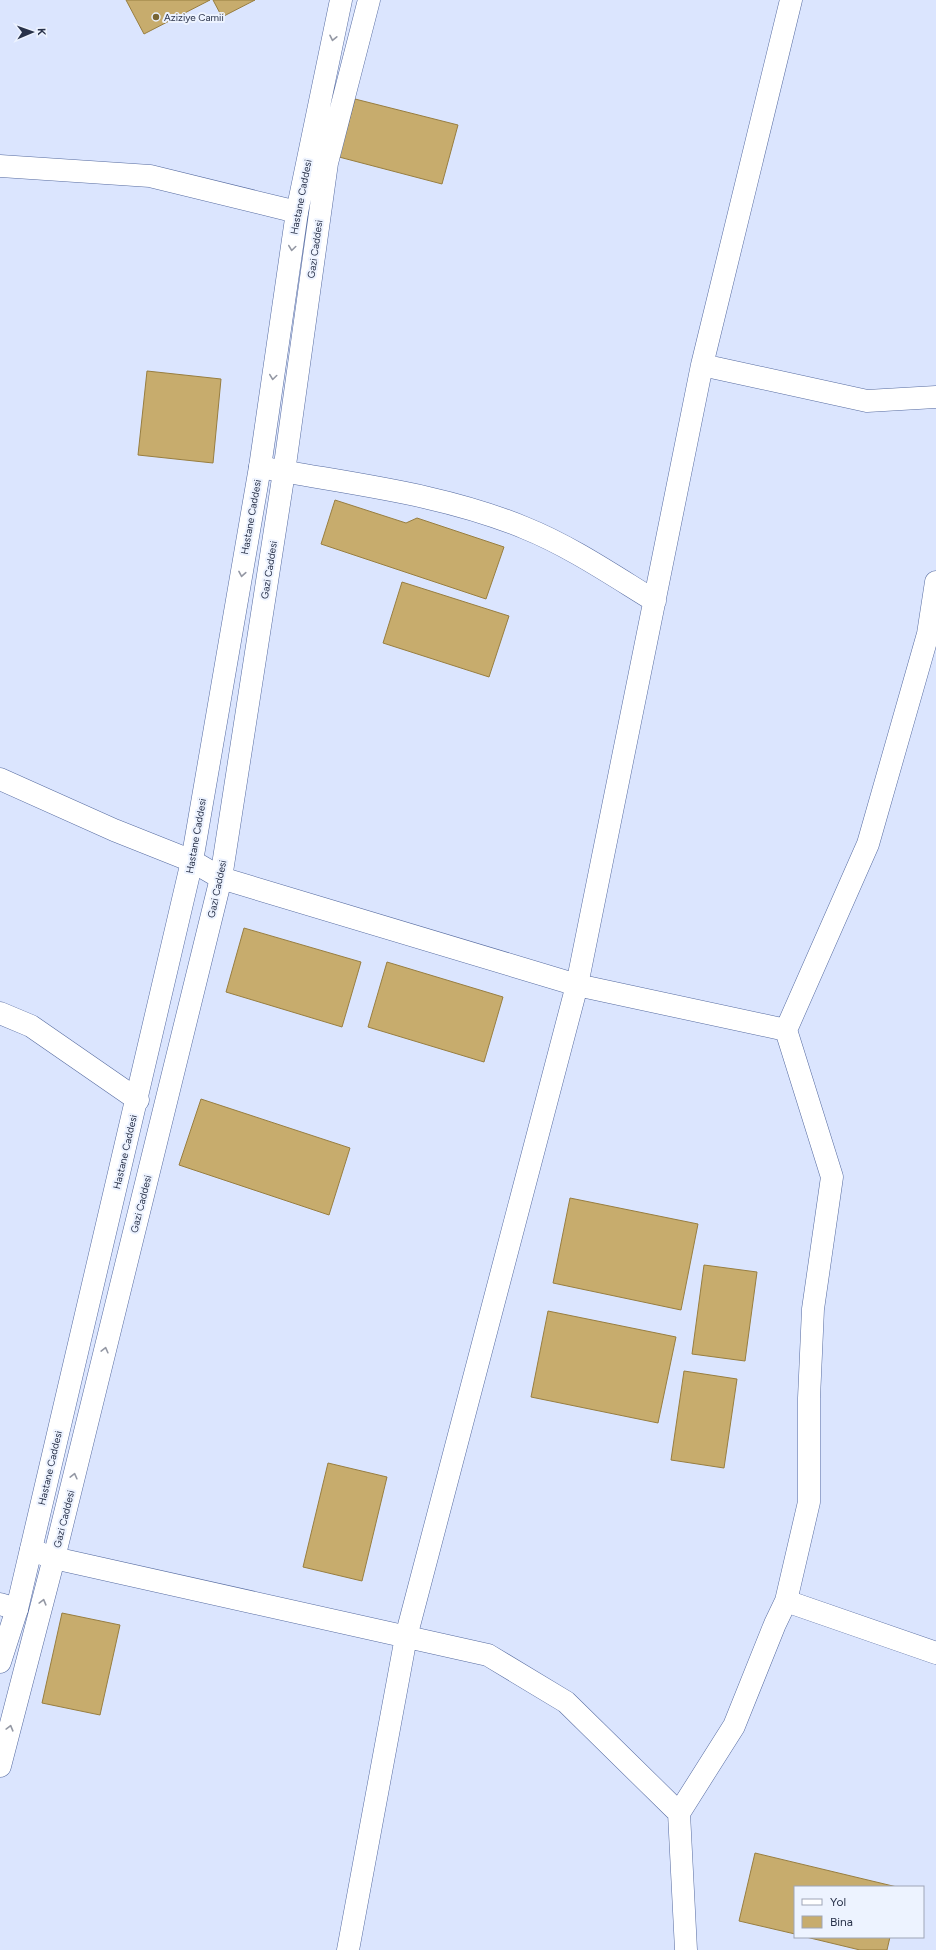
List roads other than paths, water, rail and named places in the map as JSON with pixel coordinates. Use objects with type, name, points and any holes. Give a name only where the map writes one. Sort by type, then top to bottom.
[{"type":"street","name":"Hastane Caddesi","points":[[0,1662],[8,1606],[31,1550],[138,1100],[192,861],[260,468],[297,212],[341,0]]},
{"type":"street","name":"Gazi Caddesi","points":[[0,1766],[54,1558],[220,878],[284,472],[327,163],[368,0]]},
{"type":"street","points":[[348,1950],[406,1637],[577,985],[702,365],[791,0]]},
{"type":"street","points":[[0,166],[150,176],[297,212]]},
{"type":"street","points":[[702,365],[867,401],[936,397]]},
{"type":"street","points":[[260,468],[435,498],[526,528],[594,563],[655,601]]},
{"type":"street","points":[[686,1950],[679,1813],[734,1726],[775,1624],[786,1601],[808,1502],[809,1398],[813,1309],[832,1177],[786,1030],[868,844],[932,633],[936,582]]},
{"type":"street","points":[[0,779],[114,830],[192,861],[220,878],[577,985],[786,1030]]},
{"type":"street","points":[[0,1013],[31,1026],[138,1100]]},
{"type":"street","points":[[31,1550],[54,1558],[488,1655],[566,1702],[679,1813]]},
{"type":"street","points":[[786,1601],[936,1653]]},
{"type":"place","name":"Aziziye Camii","points":[[156,17]]}]
